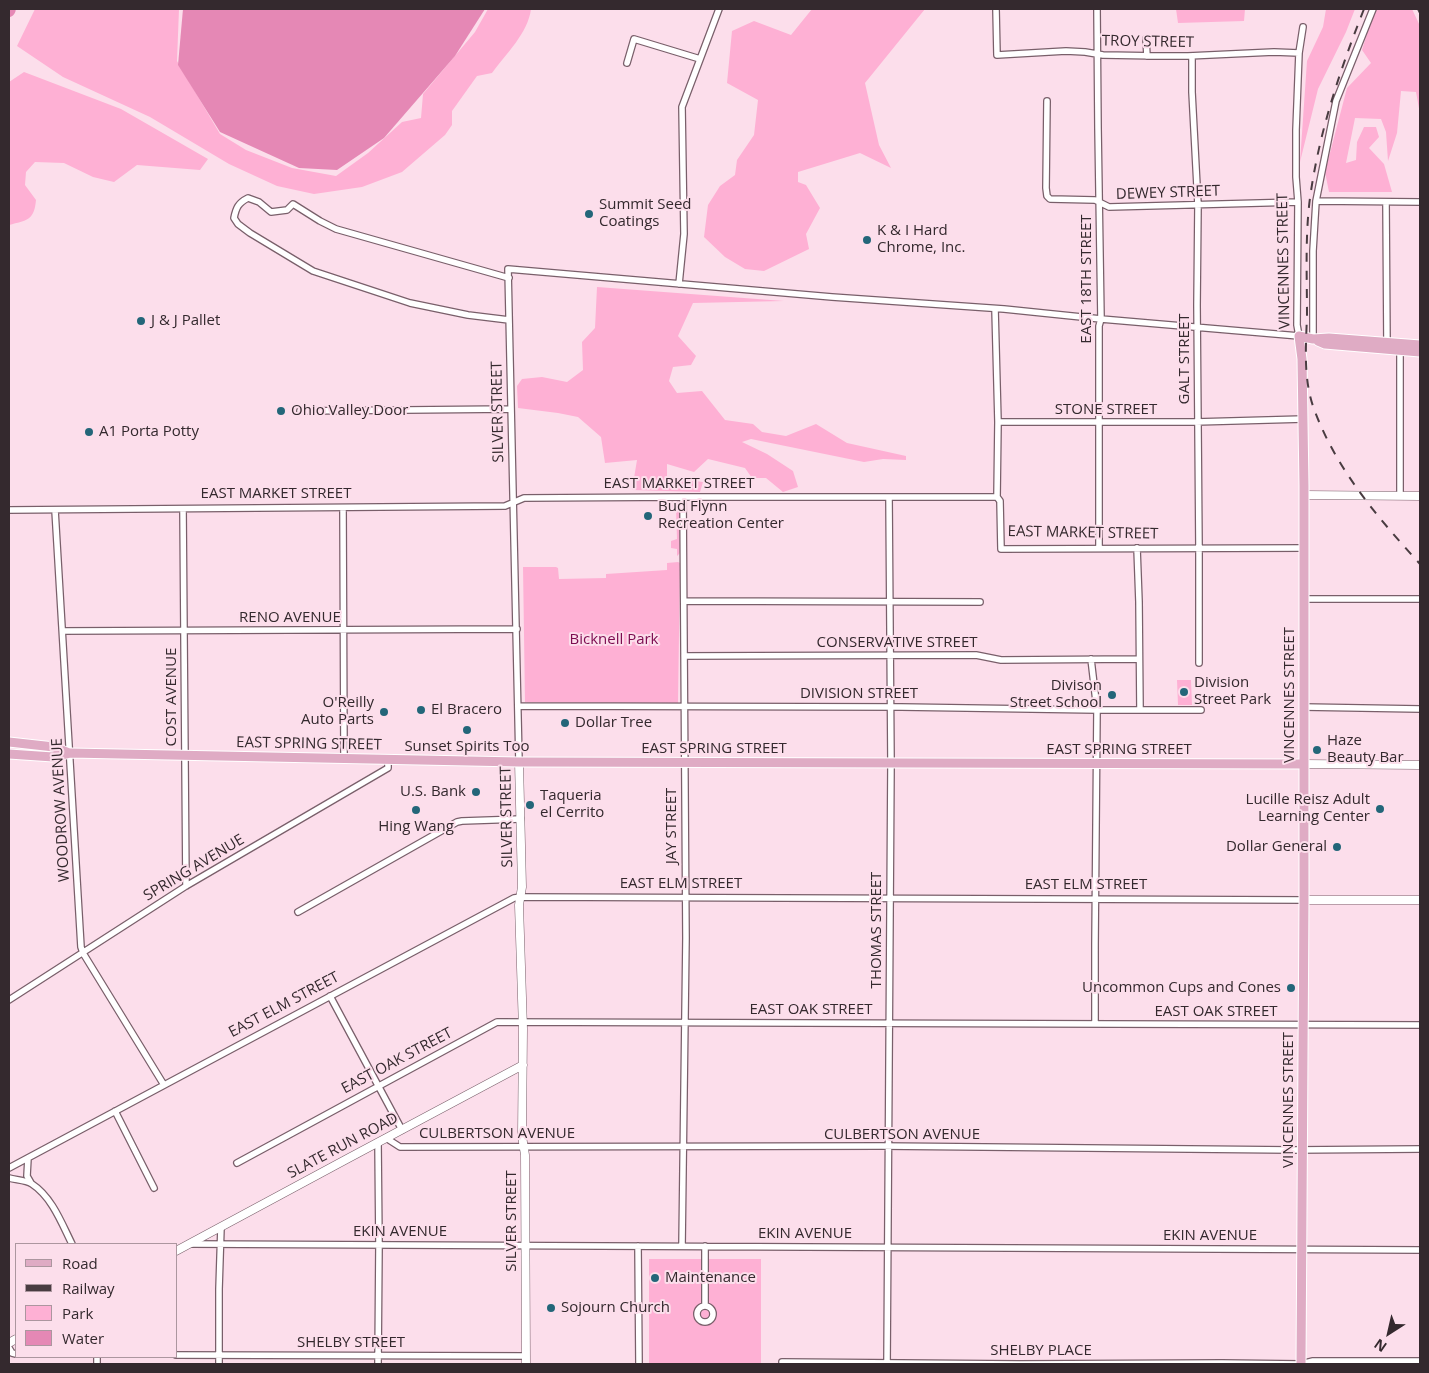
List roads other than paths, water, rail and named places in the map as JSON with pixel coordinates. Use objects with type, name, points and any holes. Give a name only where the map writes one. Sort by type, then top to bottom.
[{"type":"main road","points":[[1299,336],[1400,347],[1420,352]]},
{"type":"main road","name":"VINCENNES STREET","points":[[1299,336],[1302,359],[1304,419],[1304,900],[1301,1364]]},
{"type":"main road","points":[[1400,347],[1420,345]]},
{"type":"main road","points":[[1304,496],[1420,496]]},
{"type":"main road","points":[[9,742],[54,747],[70,753]]},
{"type":"main road","name":"EAST SPRING STREET","points":[[9,754],[53,757],[70,753],[519,762],[1420,765]]},
{"type":"main road","name":"SILVER STREET","points":[[519,762],[522,887],[519,905],[523,1022],[522,1136],[525,1155],[526,1360]]},
{"type":"main road","name":"EAST ELM STREET","points":[[1304,900],[1420,900]]},
{"type":"main road","name":"SLATE RUN ROAD","points":[[178,1250],[523,1065]]},
{"type":"street","points":[[719,9],[682,107],[684,234],[679,284],[1299,336]]},
{"type":"street","name":"TROY STREET","points":[[996,9],[997,55],[1066,51],[1103,55],[1147,56],[1299,53]]},
{"type":"street","name":"EAST 18TH STREET","points":[[1098,9],[1101,319],[1099,326],[1099,548]]},
{"type":"street","name":"VINCENNES STREET","points":[[1313,339],[1313,251],[1316,201],[1336,101],[1373,9]]},
{"type":"street","name":"VINCENNES STREET","points":[[1299,336],[1297,325],[1298,202],[1296,177],[1299,53],[1303,27]]},
{"type":"street","points":[[627,63],[634,39],[700,59]]},
{"type":"street","points":[[1146,39],[1147,56]]},
{"type":"street","name":"GALT STREET","points":[[1192,56],[1198,205],[1199,663]]},
{"type":"street","name":"DEWEY STREET","points":[[1047,101],[1047,196],[1050,199],[1095,200],[1109,207],[1298,202]]},
{"type":"street","points":[[509,278],[336,229],[292,204],[287,210],[271,212],[259,202],[248,198],[236,207],[234,218],[238,224],[313,271],[410,303],[468,315],[509,320]]},
{"type":"street","points":[[1316,201],[1420,202]]},
{"type":"street","points":[[1386,202],[1387,346]]},
{"type":"street","name":"SILVER STREET","points":[[519,762],[508,269],[679,284]]},
{"type":"street","points":[[995,309],[998,422],[997,497]]},
{"type":"street","points":[[1400,347],[1400,495]]},
{"type":"street","points":[[300,411],[511,409]]},
{"type":"street","name":"STONE STREET","points":[[998,422],[1198,422],[1304,419]]},
{"type":"street","name":"EAST MARKET STREET","points":[[9,510],[505,506],[524,498],[684,496],[997,497],[1001,508],[1001,548],[1304,548]]},
{"type":"street","name":"JAY STREET","points":[[682,1246],[685,1022],[684,496]]},
{"type":"street","name":"THOMAS STREET","points":[[888,1363],[890,1146],[889,497]]},
{"type":"street","points":[[343,508],[344,758]]},
{"type":"street","name":"COST AVENUE","points":[[183,509],[186,886]]},
{"type":"street","name":"WOODROW AVENUE","points":[[55,510],[83,953],[164,1085]]},
{"type":"street","points":[[1138,548],[1140,710]]},
{"type":"street","points":[[1304,599],[1420,599]]},
{"type":"street","points":[[684,601],[980,602]]},
{"type":"street","name":"RENO AVENUE","points":[[62,632],[517,629]]},
{"type":"street","name":"CONSERVATIVE STREET","points":[[684,656],[976,655],[1006,660],[1139,659]]},
{"type":"street","points":[[1091,659],[1097,710],[1098,764],[1095,899],[1096,1024]]},
{"type":"street","name":"DIVISION STREET","points":[[518,706],[1201,710]]},
{"type":"street","points":[[1304,707],[1420,709]]},
{"type":"street","name":"SPRING AVENUE","points":[[9,1000],[186,886],[388,768],[388,759]]},
{"type":"street","points":[[298,912],[458,822],[521,819]]},
{"type":"street","name":"EAST ELM STREET","points":[[9,1168],[514,898],[1304,900]]},
{"type":"street","points":[[330,996],[402,1130]]},
{"type":"street","name":"EAST OAK STREET","points":[[237,1163],[497,1022],[1420,1025]]},
{"type":"street","points":[[115,1112],[154,1188]]},
{"type":"street","name":"CULBERTSON AVENUE","points":[[386,1138],[400,1147],[890,1146],[1303,1150],[1420,1149]]},
{"type":"street","points":[[378,1143],[378,1364]]},
{"type":"street","points":[[28,1158],[27,1176],[31,1183],[51,1204],[71,1243]]},
{"type":"street","points":[[9,1178],[31,1183]]},
{"type":"street","points":[[219,1364],[220,1226]]},
{"type":"street","name":"EKIN AVENUE","points":[[190,1244],[1420,1250]]},
{"type":"street","points":[[638,1246],[639,1364]]},
{"type":"street","points":[[704,1246],[705,1306]]},
{"type":"street","name":"SHELBY STREET","points":[[178,1355],[378,1356],[526,1360]]},
{"type":"street","name":"SHELBY PLACE","points":[[782,1362],[1301,1364],[1312,1361],[1420,1361]]},
{"type":"water","points":[[183,9],[485,9],[455,56],[384,138],[337,170],[299,168],[220,132],[178,65]]},
{"type":"railway","points":[[1364,9],[1331,102],[1319,149],[1310,198],[1307,241],[1306,350],[1308,386],[1310,398],[1323,431],[1346,472],[1374,511],[1420,564]]},
{"type":"railway","points":[[1418,9],[1420,13]]},
{"type":"place","name":"Summit Seed Coatings","points":[[589,214]]},
{"type":"place","name":"K & I Hard Chrome, Inc.","points":[[867,240]]},
{"type":"place","name":"J & J Pallet","points":[[141,321]]},
{"type":"place","name":"Ohio Valley Door","points":[[281,411]]},
{"type":"place","name":"A1 Porta Potty","points":[[89,432]]},
{"type":"place","name":"Bud Flynn Recreation Center","points":[[648,516]]},
{"type":"place","name":"Division Street Park","points":[[1184,692]]},
{"type":"place","name":"Divison Street School","points":[[1112,695]]},
{"type":"place","name":"El Bracero","points":[[421,710]]},
{"type":"place","name":"O'Reilly Auto Parts","points":[[384,712]]},
{"type":"place","name":"Dollar Tree","points":[[565,723]]},
{"type":"place","name":"Sunset Spirits Too","points":[[467,730]]},
{"type":"place","name":"Haze Beauty Bar","points":[[1317,750]]},
{"type":"place","name":"U.S. Bank","points":[[476,792]]},
{"type":"place","name":"Taqueria el Cerrito","points":[[530,805]]},
{"type":"place","name":"Lucille Reisz Adult Learning Center","points":[[1380,809]]},
{"type":"place","name":"Hing Wang","points":[[416,810]]},
{"type":"place","name":"Dollar General","points":[[1337,847]]},
{"type":"place","name":"Uncommon Cups and Cones","points":[[1291,988]]},
{"type":"place","name":"Maintenance","points":[[655,1278]]},
{"type":"place","name":"Sojourn Church","points":[[551,1308]]},
{"type":"park label","name":"Bicknell Park","points":[[614,640]]}]
